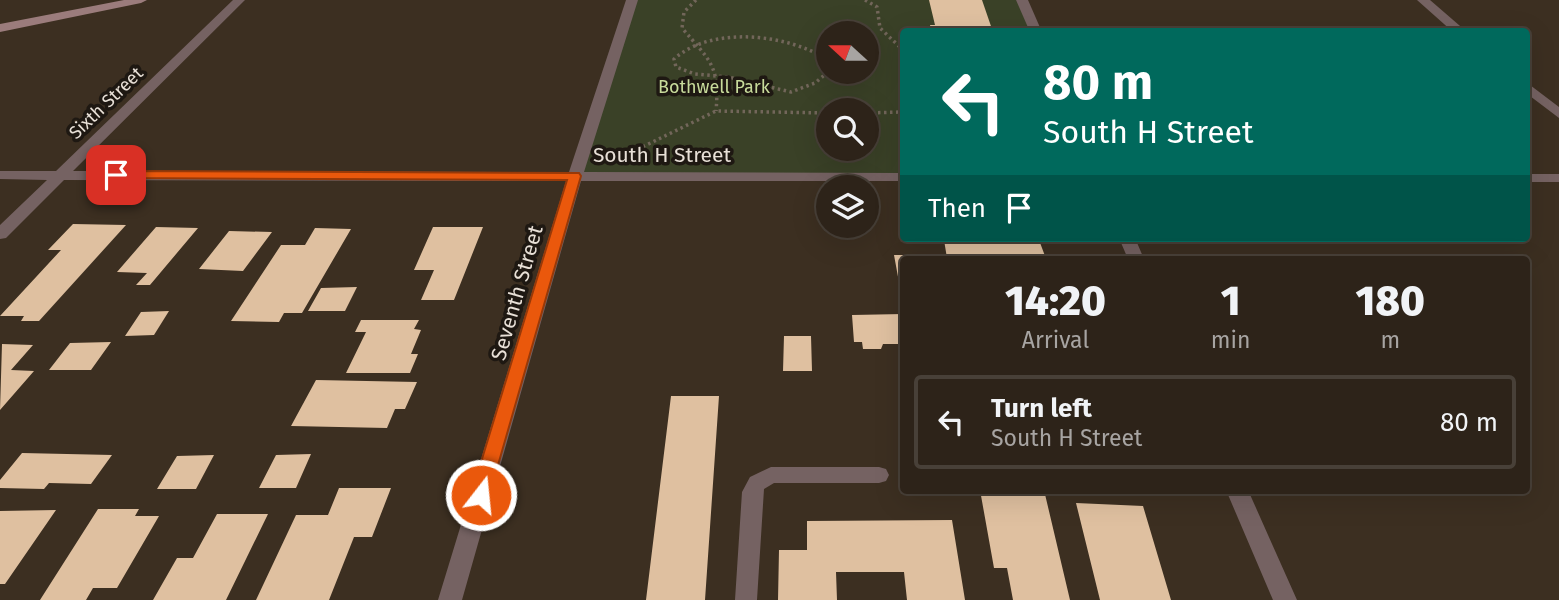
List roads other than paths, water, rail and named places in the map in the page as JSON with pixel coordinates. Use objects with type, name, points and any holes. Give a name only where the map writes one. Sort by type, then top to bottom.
[{"type":"main road","points":[[0,28],[141,0]]},
{"type":"street","name":"Sixth Street","points":[[0,234],[239,0]]},
{"type":"street","name":"Seventh Street","points":[[450,600],[575,176],[632,0]]},
{"type":"street","points":[[1022,0],[1034,28]]},
{"type":"street","points":[[1423,0],[1456,28]]},
{"type":"street","points":[[1530,89],[1559,114]]},
{"type":"street","name":"South H Street","points":[[0,175],[900,177]]},
{"type":"street","points":[[1530,178],[1559,178]]},
{"type":"street","points":[[1239,494],[1285,600]]},
{"type":"lane","points":[[746,600],[752,492],[757,483],[771,475],[879,475]]},
{"type":"park label","name":"Bothwell Park","points":[[714,87]]}]
